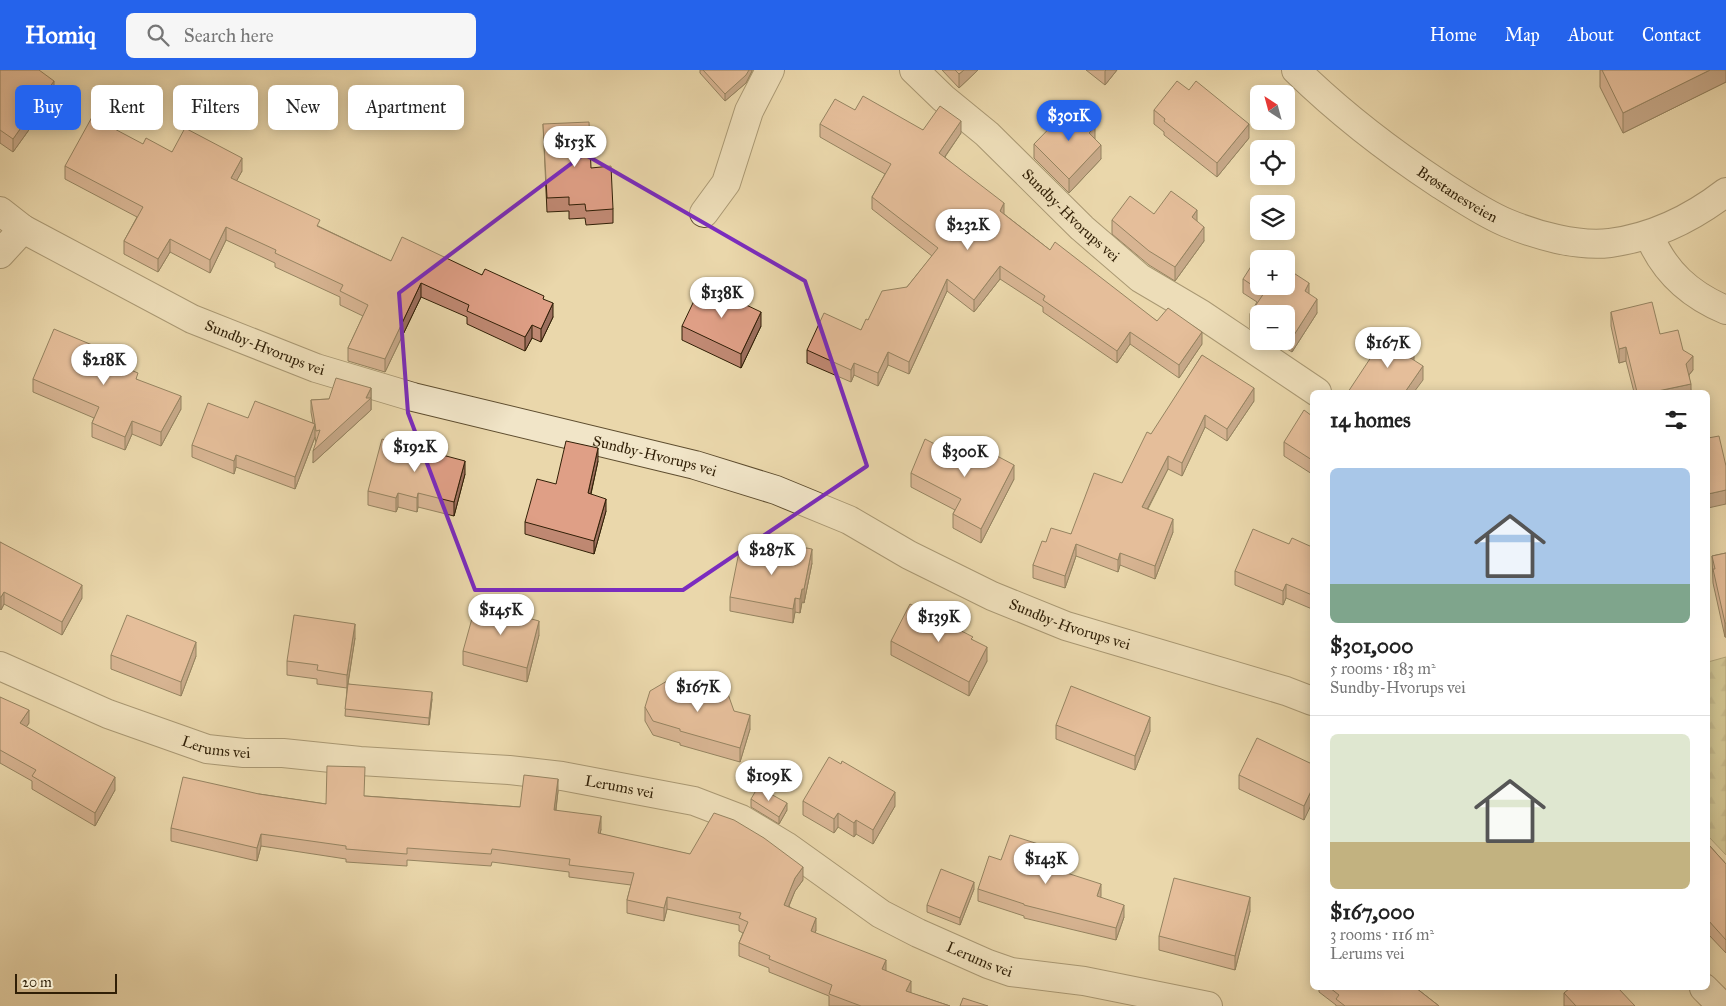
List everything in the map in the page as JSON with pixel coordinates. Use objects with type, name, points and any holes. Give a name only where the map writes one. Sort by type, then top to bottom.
[{"type":"street","points":[[704,214],[726,183],[749,111],[770,70]]},
{"type":"street","name":"Sundby-Hvorups vei","points":[[914,70],[943,98],[987,134],[1082,228],[1140,278],[1202,314],[1314,390]]},
{"type":"street","name":"Brøstanesveien","points":[[1296,70],[1363,129],[1415,168],[1462,199],[1506,222],[1548,237],[1608,243],[1649,235],[1691,216],[1726,192]]},
{"type":"street","name":"Sundby-Hvorups vei","points":[[0,211],[23,229],[192,319],[316,368],[413,397],[695,466],[776,490],[849,520],[908,555],[992,596],[1059,623],[1286,691],[1310,700]]},
{"type":"street","points":[[0,254],[23,229]]},
{"type":"street","points":[[1649,235],[1656,253],[1668,270],[1686,287],[1726,310]]},
{"type":"street","name":"Lerums vei","points":[[0,666],[108,714],[207,749],[244,753],[284,753],[360,762],[509,770],[562,776],[694,801],[741,819],[786,846],[882,914],[918,933],[988,964],[1011,972],[1084,982],[1208,1006]]},
{"type":"street","points":[[1706,990],[1722,1006]]},
{"type":"highlighted area","points":[[584,154],[805,281],[867,466],[683,590],[475,590],[408,413],[399,293]]},
{"type":"green space","points":[[1726,657],[1726,855],[1710,838],[1710,661]]},
{"type":"building","points":[[0,70],[39,70],[54,81],[51,85],[15,85],[15,130],[19,130],[13,139],[0,130]]},
{"type":"building","points":[[703,70],[749,70],[725,94]]},
{"type":"building","points":[[955,70],[964,70],[959,74]]},
{"type":"building","points":[[1602,70],[1710,70],[1623,113]]},
{"type":"building","points":[[1177,81],[1189,90],[1196,81],[1249,124],[1217,163],[1164,121],[1165,119],[1154,110]]},
{"type":"building","points":[[863,96],[923,130],[940,106],[961,121],[939,153],[1004,203],[1000,211],[1050,250],[1055,242],[1157,321],[1168,308],[1202,332],[1179,365],[1130,332],[1117,351],[1043,300],[1045,296],[1000,266],[974,300],[947,279],[909,362],[888,352],[878,373],[854,363],[851,370],[807,350],[824,313],[861,330],[882,291],[907,287],[938,248],[872,197],[891,164],[820,124],[835,99],[855,110]]},
{"type":"building","points":[[1072,105],[1095,127],[1089,133],[1101,145],[1069,179],[1034,144]]},
{"type":"building","points":[[91,119],[91,130],[117,130],[143,144],[146,138],[172,152],[184,130],[189,130],[242,158],[231,178],[320,220],[317,226],[391,261],[402,237],[482,275],[485,269],[544,296],[543,299],[553,303],[541,329],[532,325],[525,337],[467,311],[469,305],[421,283],[385,359],[348,348],[368,305],[340,291],[343,285],[275,253],[276,250],[226,227],[210,260],[170,239],[158,259],[124,241],[143,207],[65,166]]},
{"type":"building","points":[[589,122],[591,168],[611,166],[613,209],[586,211],[585,204],[569,205],[569,197],[547,198],[543,124]]},
{"type":"building","points":[[1171,191],[1197,210],[1192,217],[1204,227],[1175,267],[1149,251],[1112,220],[1130,196],[1154,214]]},
{"type":"building","points":[[1250,268],[1250,284],[1243,279]]},
{"type":"building","points":[[1295,274],[1309,283],[1305,291],[1317,299],[1295,333],[1295,305],[1256,305],[1263,295],[1295,295]]},
{"type":"building","points":[[702,284],[761,312],[741,354],[682,326]]},
{"type":"building","points":[[1652,302],[1660,334],[1678,330],[1683,350],[1693,356],[1686,364],[1691,384],[1662,390],[1637,390],[1626,347],[1619,349],[1611,312]]},
{"type":"building","points":[[54,329],[97,347],[94,355],[138,373],[136,379],[181,396],[161,432],[132,421],[125,437],[92,423],[99,407],[33,379]]},
{"type":"building","points":[[1387,333],[1414,350],[1409,357],[1423,366],[1406,390],[1349,390]]},
{"type":"building","points":[[1202,355],[1254,388],[1227,429],[1205,415],[1182,463],[1168,456],[1142,507],[1173,519],[1155,566],[1120,553],[1118,560],[1076,544],[1065,576],[1033,565],[1042,541],[1046,542],[1051,528],[1071,534],[1094,473],[1122,483],[1147,432],[1151,434]]},
{"type":"building","points":[[336,378],[371,388],[366,398],[371,398],[313,451],[320,430],[316,431],[311,400],[329,399]]},
{"type":"building","points":[[255,401],[315,424],[295,477],[236,455],[234,461],[192,445],[208,403],[248,418]]},
{"type":"building","points":[[1304,410],[1310,414],[1310,459],[1284,442]]},
{"type":"building","points":[[1719,436],[1726,466],[1726,490],[1710,494],[1710,438]]},
{"type":"building","points":[[382,439],[465,461],[454,502],[418,493],[417,498],[398,493],[396,498],[368,491]]},
{"type":"building","points":[[925,439],[960,457],[969,441],[1014,465],[981,529],[953,514],[961,499],[911,473]]},
{"type":"building","points":[[566,441],[598,448],[588,493],[606,499],[594,541],[525,522],[537,479],[556,484]]},
{"type":"building","points":[[1253,529],[1289,544],[1292,538],[1310,546],[1310,594],[1286,584],[1283,591],[1235,571]]},
{"type":"building","points":[[0,542],[82,585],[62,622],[4,592],[0,597]]},
{"type":"building","points":[[774,542],[812,549],[804,589],[802,589],[800,599],[795,598],[793,609],[730,597],[739,552],[771,558]]},
{"type":"building","points":[[1726,553],[1726,623],[1725,623],[1712,556]]},
{"type":"building","points":[[476,604],[539,621],[527,668],[463,651]]},
{"type":"building","points":[[910,604],[973,637],[971,639],[987,647],[969,682],[891,641]]},
{"type":"building","points":[[127,615],[196,642],[181,682],[111,655]]},
{"type":"building","points":[[294,615],[355,624],[347,675],[317,670],[318,665],[287,661]]},
{"type":"building","points":[[667,681],[695,689],[701,687],[728,694],[734,711],[750,715],[740,748],[680,731],[680,729],[653,721],[645,707],[650,691]]},
{"type":"building","points":[[348,684],[432,692],[429,718],[345,709]]},
{"type":"building","points":[[1071,686],[1150,717],[1135,756],[1056,725]]},
{"type":"building","points":[[0,697],[29,710],[20,723],[115,777],[95,813],[32,776],[36,770],[0,750]]},
{"type":"building","points":[[1257,738],[1310,763],[1310,793],[1304,806],[1239,775]]},
{"type":"building","points":[[829,757],[841,764],[842,761],[895,792],[873,830],[856,820],[854,823],[838,813],[834,819],[803,801]]},
{"type":"building","points":[[327,766],[365,767],[364,796],[520,807],[524,775],[558,779],[554,810],[601,816],[598,833],[690,854],[714,813],[734,820],[764,838],[803,867],[795,878],[784,905],[816,918],[811,931],[886,960],[882,969],[911,981],[906,991],[950,1006],[861,1006],[829,994],[832,985],[769,959],[770,956],[739,943],[748,922],[739,918],[741,913],[667,897],[664,908],[627,900],[634,873],[569,865],[570,859],[492,849],[491,854],[407,848],[407,854],[346,849],[346,846],[261,834],[257,848],[171,828],[183,777],[259,794],[326,804]]},
{"type":"building","points":[[758,787],[787,803],[779,817],[751,799]]},
{"type":"building","points":[[1010,835],[1051,848],[1045,866],[1101,884],[1097,896],[1124,905],[1116,928],[1024,905],[978,889],[989,856],[1001,860]]},
{"type":"building","points":[[1710,846],[1726,864],[1726,940],[1710,922]]},
{"type":"building","points":[[941,869],[974,882],[960,918],[927,905]]},
{"type":"building","points":[[1174,878],[1250,897],[1235,956],[1159,936]]},
{"type":"building","points":[[1333,990],[1419,990],[1439,1006],[1345,1006],[1336,999],[1339,995]]},
{"type":"building","points":[[1568,990],[1620,990],[1635,1006],[1576,1006],[1564,993]]},
{"type":"building","points":[[963,998],[988,1006],[960,1006]]}]
